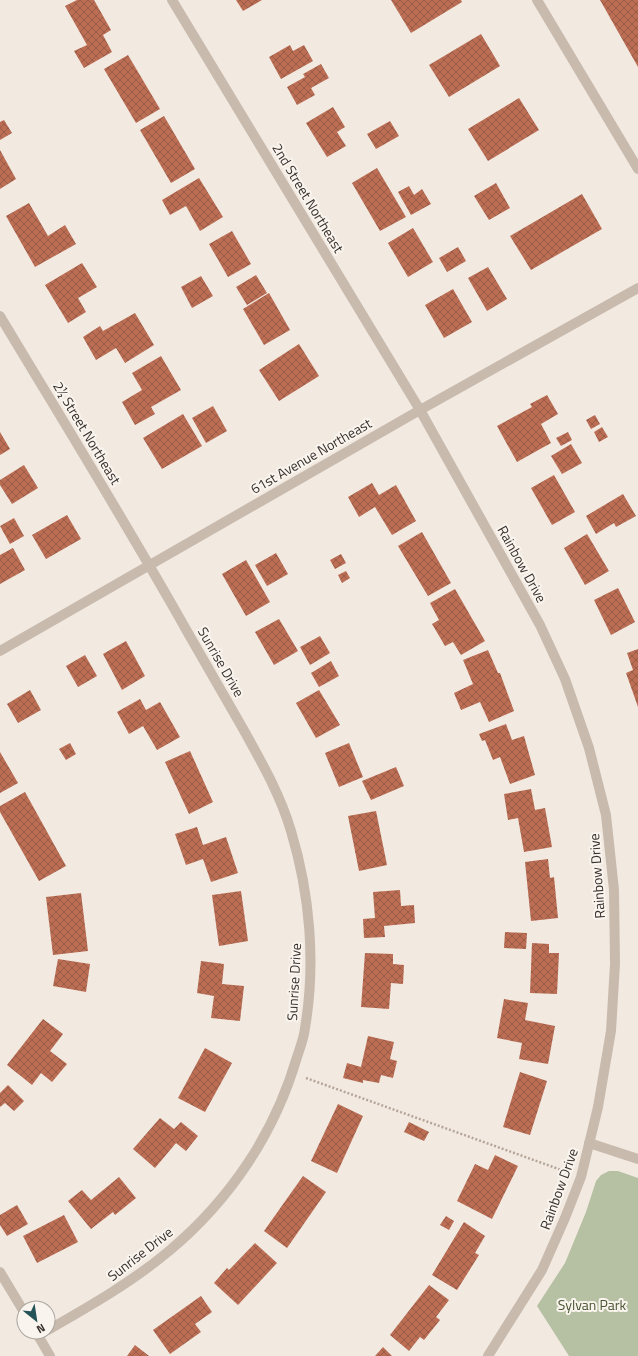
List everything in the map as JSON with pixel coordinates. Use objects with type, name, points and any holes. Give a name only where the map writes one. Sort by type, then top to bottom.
[{"type":"street","name":"2nd Street Northeast","points":[[172,0],[420,410]]},
{"type":"street","points":[[537,0],[638,169]]},
{"type":"street","name":"61st Avenue Northeast","points":[[0,651],[420,410],[638,288]]},
{"type":"street","name":"2½ Street Northeast","points":[[0,316],[150,565]]},
{"type":"street","name":"Rainbow Drive","points":[[420,410],[540,625],[565,679],[589,748],[606,815],[614,890],[615,964],[611,1031],[598,1107],[581,1177],[542,1270],[488,1356]]},
{"type":"street","name":"Sunrise Drive","points":[[56,1326],[112,1294],[163,1256],[217,1206],[248,1166],[275,1117],[292,1073],[305,1030],[309,988],[310,935],[304,879],[291,829],[272,780],[150,565]]},
{"type":"street","points":[[589,1143],[638,1159]]},
{"type":"street","points":[[0,1272],[17,1300]]},
{"type":"street","points":[[43,1340],[50,1356]]},
{"type":"path","points":[[292,1073],[581,1177]]},
{"type":"green space","name":"Sylvan Park","points":[[609,1171],[618,1171],[638,1178],[638,1356],[569,1356],[537,1306],[565,1263],[586,1212],[596,1181],[601,1175]]},
{"type":"building","points":[[77,0],[94,0],[111,30],[103,35],[112,52],[84,68],[74,51],[87,45],[65,6]]},
{"type":"building","points":[[236,0],[262,0],[243,11]]},
{"type":"building","points":[[391,0],[461,0],[462,2],[411,33]]},
{"type":"building","points":[[600,0],[638,0],[638,67]]},
{"type":"building","points":[[481,34],[500,66],[449,97],[429,65]]},
{"type":"building","points":[[290,45],[293,51],[304,45],[313,61],[281,79],[269,57]]},
{"type":"building","points":[[128,55],[160,109],[136,123],[104,69]]},
{"type":"building","points":[[321,64],[329,78],[311,88],[315,95],[297,105],[287,87],[305,77],[303,74]]},
{"type":"building","points":[[519,98],[539,130],[488,161],[468,129]]},
{"type":"building","points":[[333,107],[345,127],[337,132],[346,146],[327,157],[306,123]]},
{"type":"building","points":[[164,116],[195,169],[171,183],[140,130]]},
{"type":"building","points":[[4,120],[12,133],[0,140],[0,122]]},
{"type":"building","points":[[390,121],[399,136],[376,149],[367,134]]},
{"type":"building","points":[[0,150],[16,179],[0,189]]},
{"type":"building","points":[[377,168],[406,217],[380,231],[352,183]]},
{"type":"building","points":[[199,178],[223,217],[200,231],[186,206],[170,215],[162,200]]},
{"type":"building","points":[[496,183],[510,208],[489,220],[474,196]]},
{"type":"building","points":[[409,186],[414,195],[422,189],[431,204],[411,215],[398,192]]},
{"type":"building","points":[[582,194],[602,229],[531,270],[510,236]]},
{"type":"building","points":[[29,203],[48,236],[65,225],[76,244],[35,267],[6,216]]},
{"type":"building","points":[[413,228],[433,262],[408,277],[388,243]]},
{"type":"building","points":[[232,231],[251,264],[228,277],[209,244]]},
{"type":"building","points":[[458,247],[466,261],[447,272],[439,258]]},
{"type":"building","points":[[82,263],[97,287],[78,298],[86,312],[68,323],[45,285]]},
{"type":"building","points":[[488,267],[507,299],[487,311],[468,278]]},
{"type":"building","points":[[256,275],[267,293],[247,305],[236,287]]},
{"type":"building","points":[[201,276],[213,296],[192,308],[181,287]]},
{"type":"building","points":[[453,289],[472,322],[444,338],[425,305]]},
{"type":"building","points":[[269,293],[290,330],[264,345],[243,309]]},
{"type":"building","points":[[135,313],[154,345],[125,363],[116,348],[96,360],[83,337],[100,326],[103,331]]},
{"type":"building","points":[[299,344],[319,376],[279,401],[259,370]]},
{"type":"building","points":[[161,356],[181,390],[151,407],[155,414],[135,425],[122,402],[142,390],[132,373]]},
{"type":"building","points":[[547,395],[558,414],[541,424],[551,443],[517,462],[497,426],[532,407],[530,404]]},
{"type":"building","points":[[213,406],[227,431],[206,443],[192,418]]},
{"type":"building","points":[[183,414],[202,446],[162,469],[143,438]]},
{"type":"building","points":[[595,415],[600,424],[591,429],[586,420]]},
{"type":"building","points":[[602,427],[608,437],[599,442],[594,432]]},
{"type":"building","points":[[0,432],[10,449],[0,455]]},
{"type":"building","points":[[568,432],[572,440],[561,446],[556,438]]},
{"type":"building","points":[[571,444],[582,463],[562,474],[551,456]]},
{"type":"building","points":[[24,465],[38,488],[12,504],[0,485],[0,480]]},
{"type":"building","points":[[554,475],[575,512],[552,525],[531,488]]},
{"type":"building","points":[[372,483],[379,495],[396,485],[416,521],[392,535],[375,507],[359,517],[348,497]]},
{"type":"building","points":[[623,494],[636,516],[616,527],[614,523],[596,534],[586,516]]},
{"type":"building","points":[[67,515],[81,539],[46,559],[32,535]]},
{"type":"building","points":[[14,518],[24,536],[10,544],[0,526]]},
{"type":"building","points":[[422,532],[451,583],[428,596],[398,546]]},
{"type":"building","points":[[587,534],[609,571],[585,585],[564,548]]},
{"type":"building","points":[[13,548],[25,570],[0,584],[0,555]]},
{"type":"building","points":[[276,553],[288,574],[267,586],[255,565]]},
{"type":"building","points":[[341,554],[346,563],[335,569],[330,560]]},
{"type":"building","points":[[246,560],[270,602],[246,616],[222,574]]},
{"type":"building","points":[[346,571],[350,578],[342,583],[338,575]]},
{"type":"building","points":[[618,588],[635,622],[611,635],[594,600]]},
{"type":"building","points":[[455,589],[485,641],[461,655],[453,642],[445,646],[432,624],[439,620],[430,603]]},
{"type":"building","points":[[279,619],[298,651],[274,665],[255,632]]},
{"type":"building","points":[[320,636],[330,653],[310,665],[300,647]]},
{"type":"building","points":[[126,641],[145,676],[122,690],[103,654]]},
{"type":"building","points":[[638,649],[638,707],[626,673],[633,670],[627,653]]},
{"type":"building","points":[[488,650],[498,673],[500,673],[514,711],[489,722],[480,702],[461,710],[454,693],[473,684],[463,660]]},
{"type":"building","points":[[85,655],[97,676],[78,687],[66,666]]},
{"type":"building","points":[[331,661],[339,676],[319,687],[311,673]]},
{"type":"building","points":[[30,690],[41,710],[18,723],[7,704]]},
{"type":"building","points":[[319,690],[340,725],[316,738],[296,703]]},
{"type":"building","points":[[140,699],[146,710],[160,702],[180,737],[157,750],[143,726],[129,734],[117,712]]},
{"type":"building","points":[[506,724],[512,740],[524,736],[535,775],[510,784],[500,757],[493,760],[485,740],[482,741],[479,734]]},
{"type":"building","points":[[70,743],[76,754],[66,760],[59,749]]},
{"type":"building","points":[[349,743],[363,777],[339,787],[325,753]]},
{"type":"building","points":[[190,751],[213,802],[189,814],[165,762]]},
{"type":"building","points":[[0,752],[18,783],[0,793]]},
{"type":"building","points":[[396,767],[404,786],[371,800],[362,781]]},
{"type":"building","points":[[531,789],[535,810],[545,808],[552,847],[524,852],[518,818],[508,820],[504,794]]},
{"type":"building","points":[[25,792],[66,866],[39,881],[0,812],[0,806]]},
{"type":"building","points":[[376,811],[387,865],[359,871],[348,816]]},
{"type":"building","points":[[197,827],[203,845],[226,837],[238,873],[211,882],[203,859],[186,865],[175,834]]},
{"type":"building","points":[[548,859],[550,878],[554,877],[558,918],[531,921],[525,862]]},
{"type":"building","points":[[400,890],[401,906],[414,905],[415,923],[384,926],[385,937],[364,938],[363,919],[375,918],[373,892]]},
{"type":"building","points":[[241,891],[248,941],[219,946],[212,895]]},
{"type":"building","points":[[81,893],[88,951],[53,955],[46,897]]},
{"type":"building","points":[[505,932],[527,933],[526,949],[504,948]]},
{"type":"building","points":[[532,943],[549,944],[549,953],[559,953],[557,994],[530,993]]},
{"type":"building","points":[[365,953],[393,954],[393,964],[404,965],[403,984],[391,983],[389,1009],[361,1007]]},
{"type":"building","points":[[58,959],[90,964],[86,992],[53,986]]},
{"type":"building","points":[[201,961],[224,964],[222,984],[244,986],[240,1021],[211,1018],[214,996],[197,993]]},
{"type":"building","points":[[504,999],[528,1003],[525,1020],[555,1026],[548,1064],[519,1059],[522,1043],[497,1038]]},
{"type":"building","points":[[43,1019],[63,1034],[50,1051],[67,1064],[52,1082],[41,1073],[32,1085],[7,1065]]},
{"type":"building","points":[[368,1036],[394,1042],[390,1059],[397,1061],[393,1078],[381,1075],[379,1083],[363,1080],[363,1083],[343,1078],[347,1063],[361,1067]]},
{"type":"building","points":[[205,1048],[232,1063],[205,1112],[178,1098]]},
{"type":"building","points":[[520,1072],[547,1081],[530,1135],[503,1127]]},
{"type":"building","points":[[8,1085],[24,1101],[14,1111],[5,1103],[0,1107],[0,1093]]},
{"type":"building","points":[[338,1104],[363,1116],[337,1173],[311,1161]]},
{"type":"building","points":[[160,1118],[174,1129],[181,1122],[198,1136],[186,1151],[176,1143],[155,1168],[133,1149]]},
{"type":"building","points":[[409,1122],[429,1132],[424,1141],[404,1132]]},
{"type":"building","points":[[495,1155],[518,1166],[492,1219],[457,1201],[475,1164],[488,1170]]},
{"type":"building","points":[[303,1176],[326,1192],[287,1248],[264,1231]]},
{"type":"building","points":[[119,1177],[136,1198],[115,1215],[113,1212],[91,1229],[68,1201],[82,1190],[91,1200]]},
{"type":"building","points":[[17,1205],[28,1224],[7,1236],[0,1225],[0,1215]]},
{"type":"building","points":[[64,1215],[78,1242],[37,1263],[23,1236]]},
{"type":"building","points":[[446,1216],[454,1221],[449,1230],[440,1225]]},
{"type":"building","points":[[464,1222],[485,1236],[475,1253],[479,1255],[457,1290],[432,1275]]},
{"type":"building","points":[[255,1243],[277,1263],[238,1305],[214,1283],[227,1268],[229,1270]]},
{"type":"building","points":[[429,1285],[449,1300],[436,1317],[440,1320],[424,1340],[420,1337],[409,1351],[390,1335]]},
{"type":"building","points":[[201,1296],[212,1312],[195,1324],[201,1332],[170,1354],[153,1330]]},
{"type":"building","points":[[135,1345],[149,1356],[127,1356]]},
{"type":"building","points":[[383,1347],[392,1356],[375,1356]]}]
